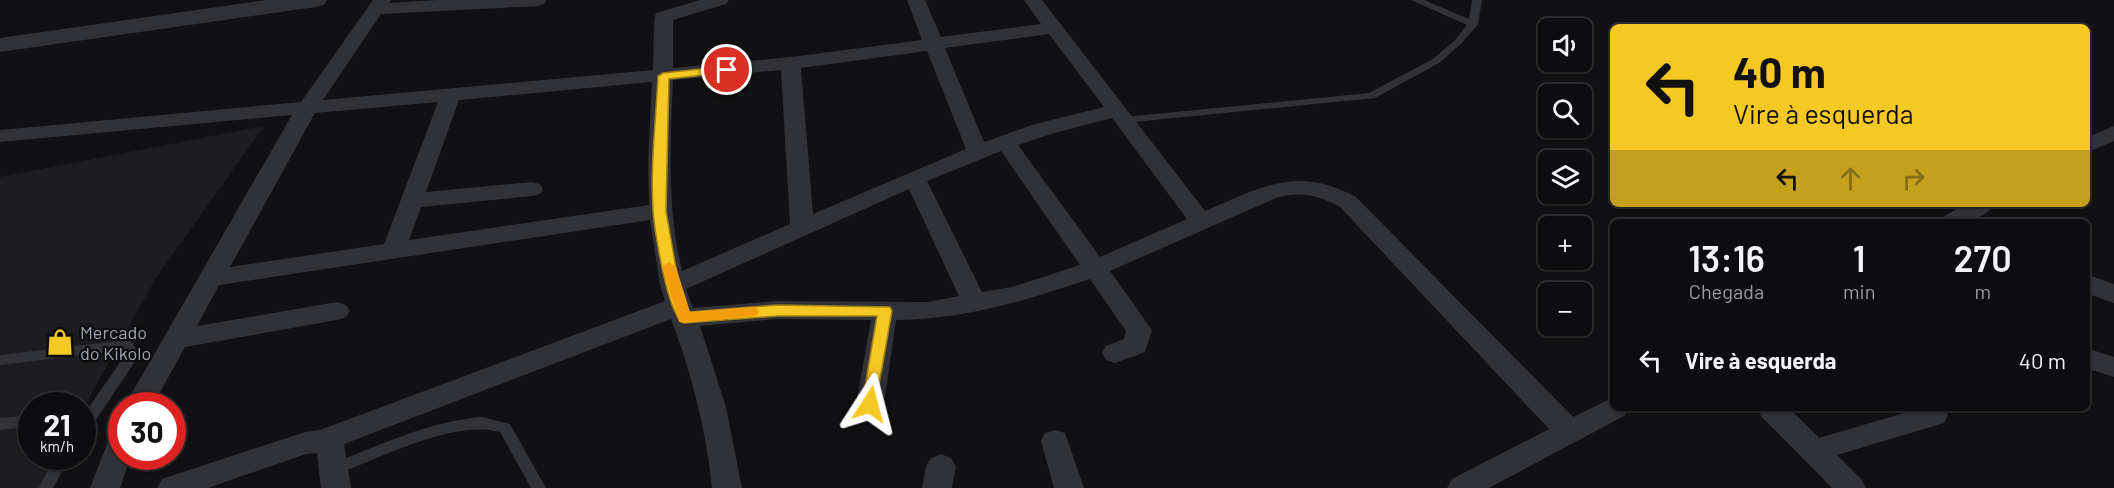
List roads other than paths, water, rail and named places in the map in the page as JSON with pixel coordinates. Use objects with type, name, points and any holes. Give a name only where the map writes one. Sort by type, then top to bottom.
[{"type":"street","points":[[0,45],[316,0]]},
{"type":"street","points":[[146,392],[307,108],[378,4],[538,0]]},
{"type":"street","points":[[720,0],[660,9],[665,39],[659,211],[679,303],[699,358],[717,421],[724,453],[727,488]]},
{"type":"street","points":[[916,0],[978,153]]},
{"type":"street","points":[[1033,0],[1202,224]]},
{"type":"street","points":[[0,136],[791,63],[1054,28]]},
{"type":"street","points":[[791,63],[802,228]]},
{"type":"street","points":[[394,249],[450,96]]},
{"type":"street","points":[[172,488],[305,443],[322,441],[679,303],[751,253],[915,178],[978,153],[1043,129],[1121,115]]},
{"type":"street","points":[[2090,145],[2114,132]]},
{"type":"street","points":[[1006,143],[1139,330],[1136,345],[1115,353]]},
{"type":"street","points":[[915,178],[975,303]]},
{"type":"street","points":[[679,303],[777,310],[885,311],[928,311],[975,303],[1014,295],[1096,268],[1289,186],[1328,190],[1348,202],[1569,431]]},
{"type":"street","points":[[411,201],[532,189]]},
{"type":"street","points":[[1956,219],[1978,207]]},
{"type":"street","points":[[210,278],[659,211]]},
{"type":"street","points":[[2090,284],[2114,294]]},
{"type":"street","points":[[176,339],[337,311]]},
{"type":"street","points":[[870,404],[885,311]]},
{"type":"street","points":[[2090,359],[2114,367]]},
{"type":"street","points":[[1481,484],[1569,431],[1610,410]]},
{"type":"street","points":[[1774,411],[1851,488]]},
{"type":"street","points":[[1814,452],[1934,415]]},
{"type":"street","points":[[322,441],[332,449],[335,479]]},
{"type":"street","points":[[1055,441],[1069,488]]},
{"type":"street","points":[[105,488],[111,470]]},
{"type":"lane","points":[[1416,0],[1473,24]]},
{"type":"lane","points":[[1121,115],[1171,114],[1371,96],[1436,61],[1458,42],[1473,24],[1477,0]]},
{"type":"lane","points":[[0,360],[127,345],[131,353],[127,363],[96,403]]},
{"type":"lane","points":[[0,424],[18,422]]},
{"type":"lane","points":[[335,479],[437,432],[482,423],[505,428],[539,488]]},
{"type":"lane","points":[[45,488],[56,470]]},
{"type":"place","name":"Mercado do Kikolo","points":[[60,342]]}]
